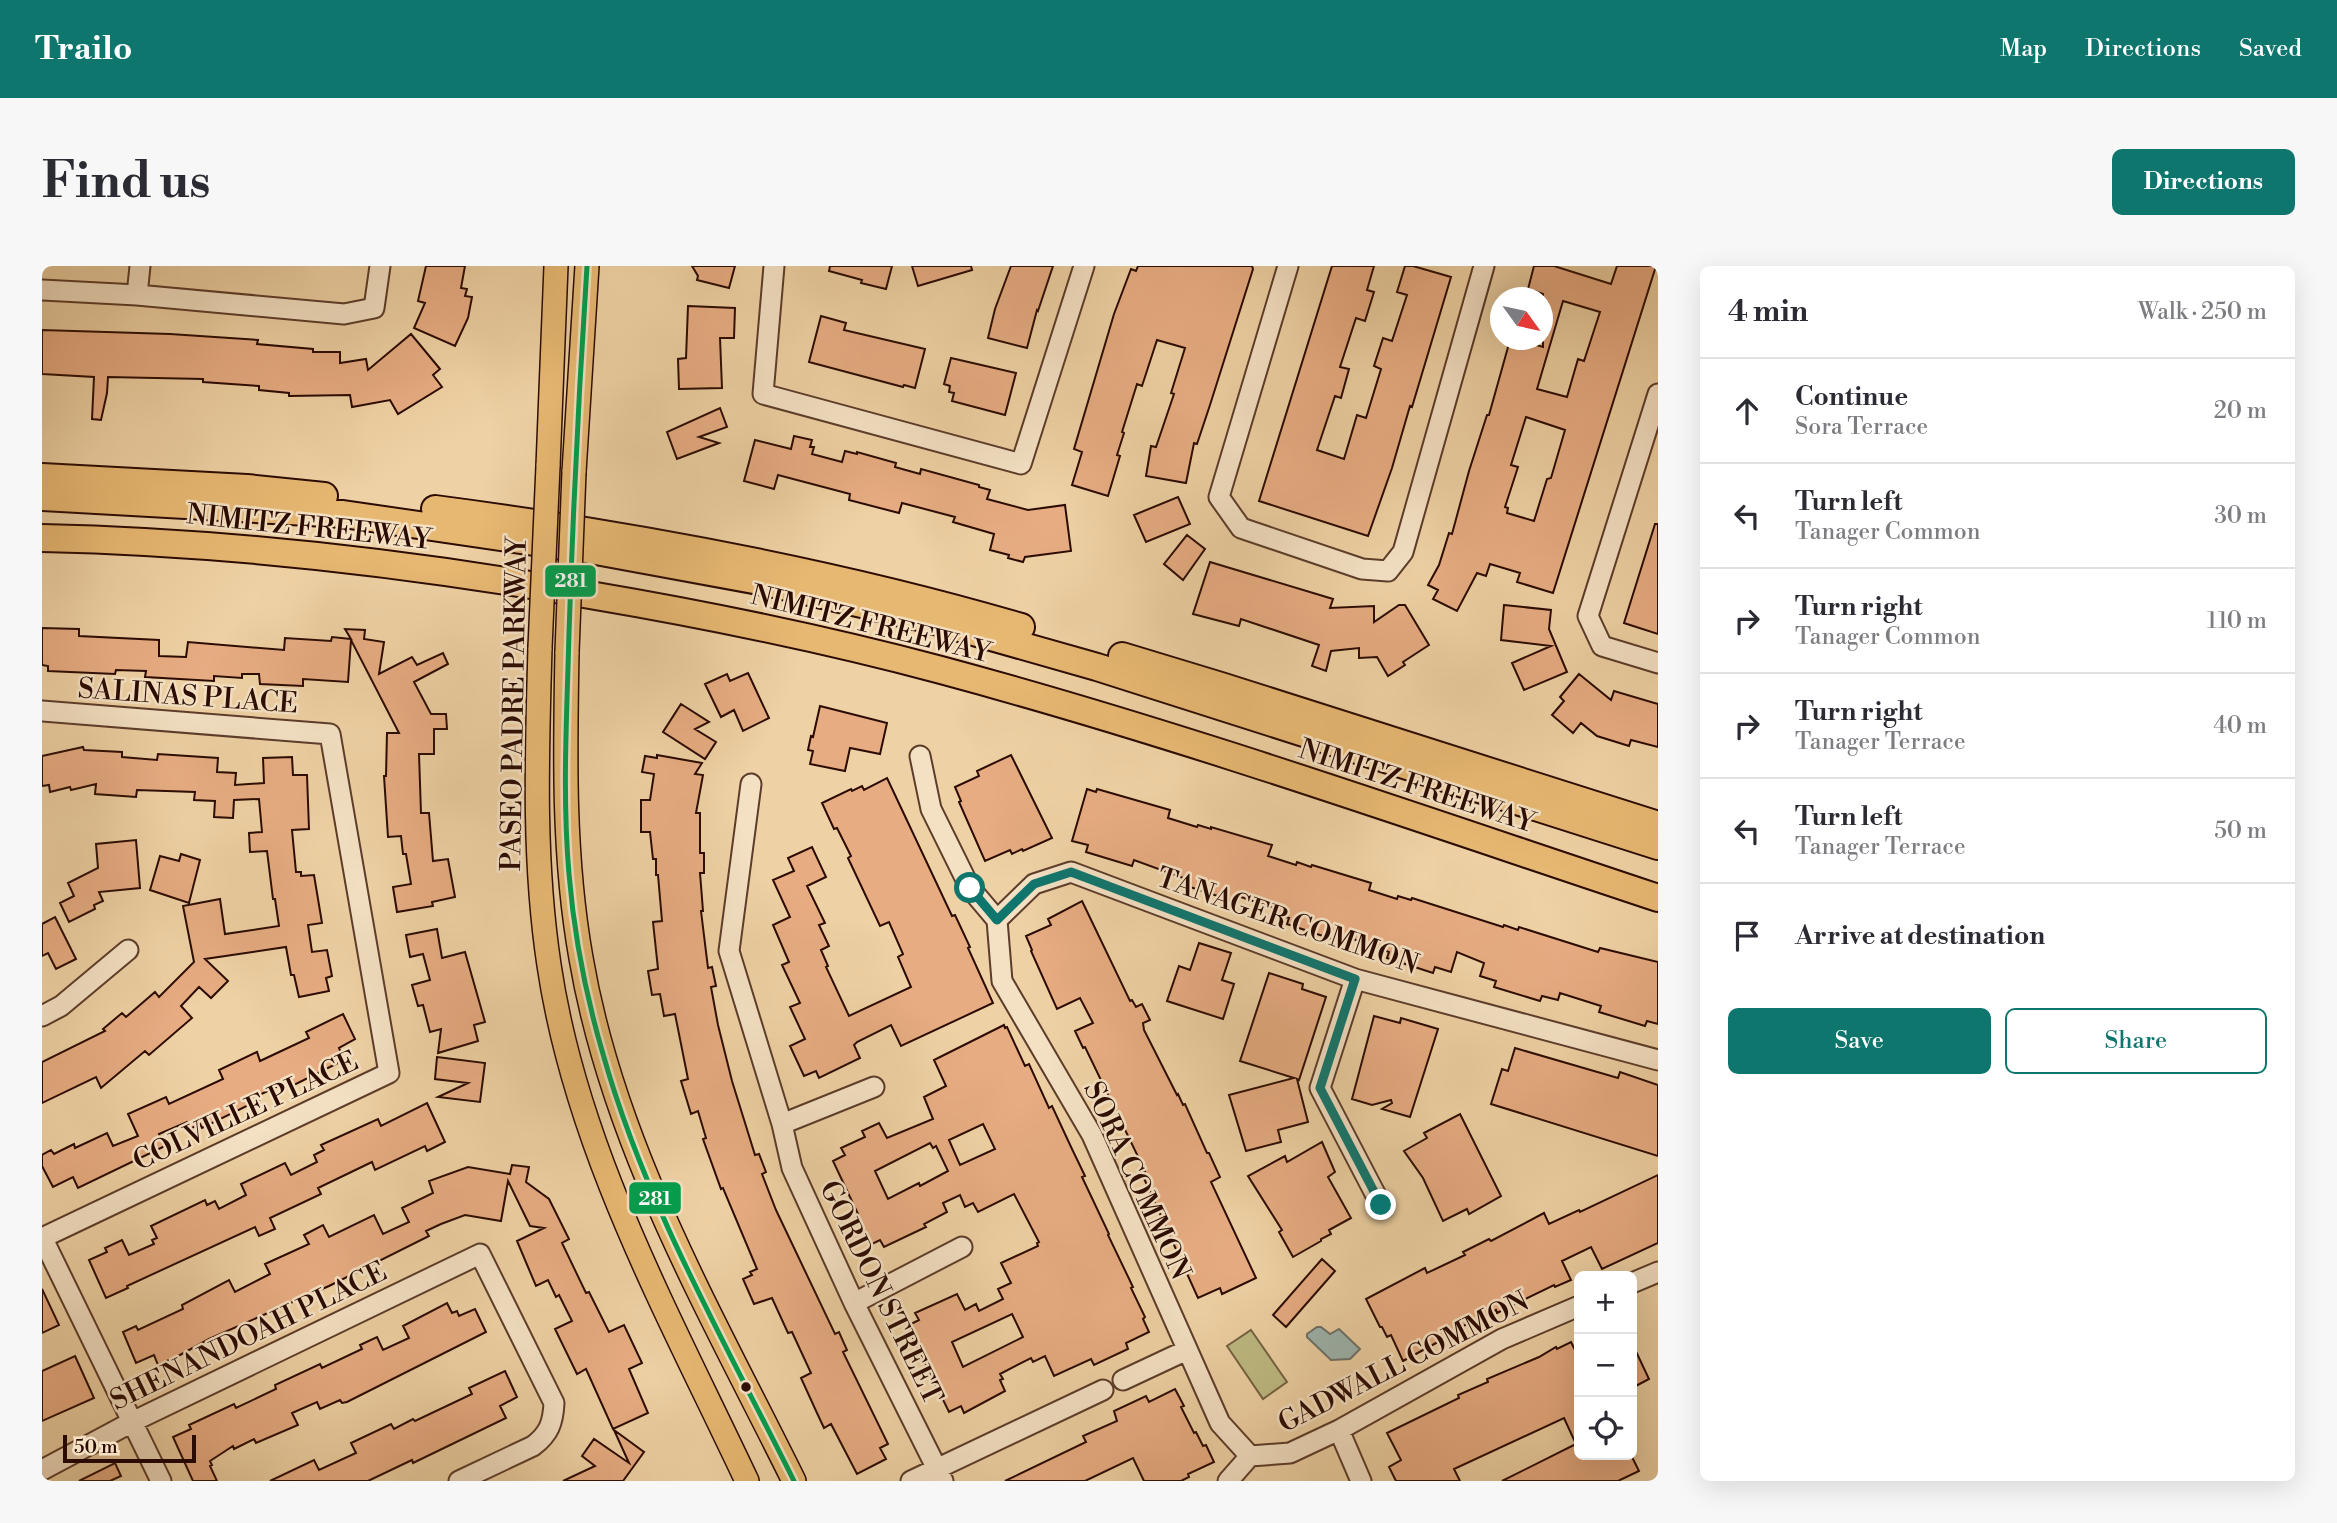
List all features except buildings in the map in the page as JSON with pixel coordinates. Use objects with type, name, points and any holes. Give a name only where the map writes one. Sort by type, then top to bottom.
[{"type":"highway","name":"NIMITZ FREEWAY","points":[[42,477],[247,488],[391,503],[549,525],[815,573],[960,609],[1195,678],[1658,825]]},
{"type":"highway","points":[[42,497],[343,514],[596,551],[770,583],[928,619],[1097,667],[1658,846]]},
{"type":"highway","name":"NIMITZ FREEWAY","points":[[42,538],[240,549],[380,562],[658,606],[799,635],[1086,711],[1658,898]]},
{"type":"main road","name":"PASEO PADRE PARKWAY","points":[[556,266],[536,779],[538,875],[549,966],[568,1059],[592,1138],[624,1219],[747,1481]]},
{"type":"main road","name":"PASEO PADRE PARKWAY","points":[[587,266],[574,472],[565,774],[569,874],[581,960],[602,1052],[625,1126],[656,1204],[794,1481]]},
{"type":"street","points":[[137,295],[140,266]]},
{"type":"street","points":[[42,290],[137,295],[344,314],[374,308],[380,266]]},
{"type":"street","points":[[774,266],[764,394],[1021,464],[1084,266]]},
{"type":"street","points":[[1288,266],[1219,497],[1241,528],[1362,569],[1388,571],[1403,552],[1483,266]]},
{"type":"street","points":[[1658,394],[1588,617],[1602,646],[1658,663]]},
{"type":"street","name":"SALINAS PLACE","points":[[42,711],[330,734]]},
{"type":"street","name":"COLVILLE PLACE","points":[[42,1238],[389,1073],[330,734]]},
{"type":"street","points":[[920,756],[931,809],[970,888],[997,920]]},
{"type":"street","name":"GORDON STREET","points":[[751,784],[729,951],[782,1124],[792,1168],[854,1303],[940,1475]]},
{"type":"street","name":"TANAGER COMMON","points":[[997,920],[1034,884],[1071,872],[1355,979],[1658,1060]]},
{"type":"street","name":"SORA COMMON","points":[[997,920],[1002,981],[1092,1135],[1220,1423],[1250,1456]]},
{"type":"street","points":[[42,1016],[61,1006],[128,950]]},
{"type":"street","points":[[1355,979],[1320,1088],[1381,1205]]},
{"type":"street","points":[[782,1124],[874,1087]]},
{"type":"street","points":[[42,1238],[161,1481]]},
{"type":"street","points":[[854,1303],[962,1247]]},
{"type":"street","name":"SHENANDOAH PLACE","points":[[42,1470],[132,1422],[480,1254],[554,1404],[550,1429],[543,1438],[533,1446],[459,1481]]},
{"type":"street","points":[[1637,1281],[1658,1272]]},
{"type":"street","name":"GADWALL COMMON","points":[[1250,1456],[1290,1453],[1339,1430],[1502,1339],[1574,1308]]},
{"type":"street","points":[[1123,1380],[1187,1350]]},
{"type":"street","points":[[911,1481],[940,1475],[1103,1390]]},
{"type":"street","points":[[1339,1430],[1361,1481]]},
{"type":"street","points":[[1228,1481],[1250,1456]]},
{"type":"shaded area","points":[[1251,1330],[1287,1382],[1263,1399],[1227,1346]]},
{"type":"water","points":[[1317,1327],[1330,1334],[1339,1329],[1360,1349],[1350,1359],[1331,1360],[1307,1337],[1307,1334]]},
{"type":"transit line","name":"281","points":[[587,266],[574,495],[566,754],[567,844],[577,942],[603,1054],[620,1110],[641,1164],[688,1272],[794,1481]]},
{"type":"route","points":[[970,888],[997,920],[1034,884],[1071,872],[1355,979],[1320,1088],[1381,1205]]}]
